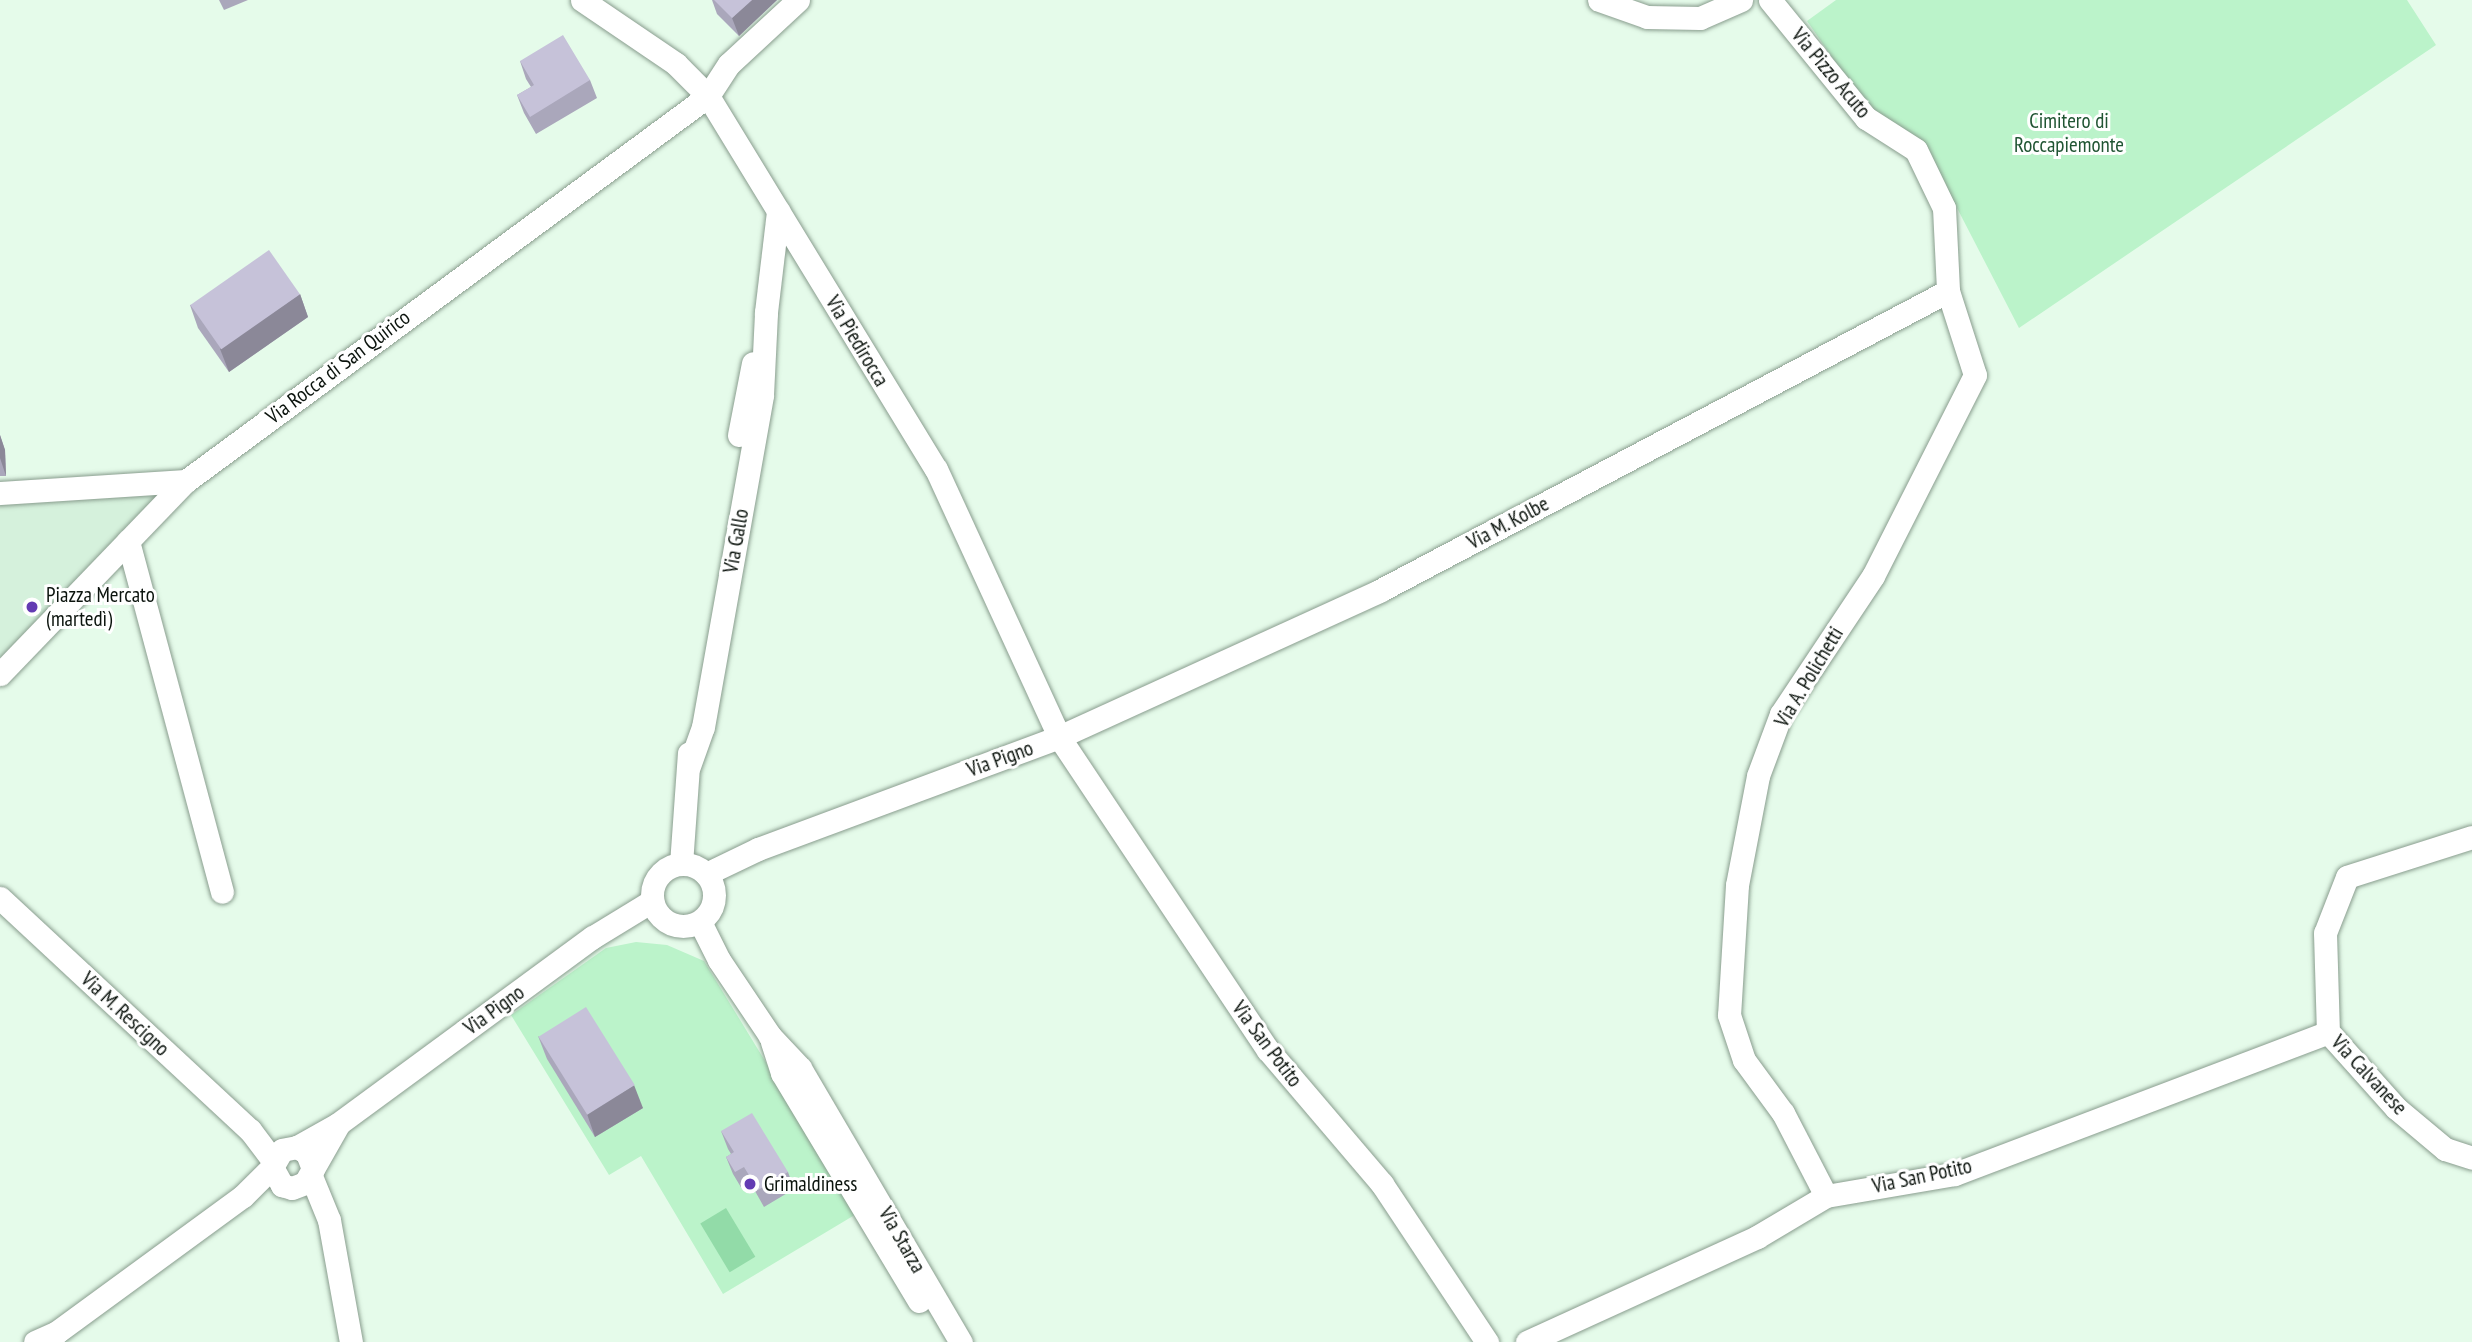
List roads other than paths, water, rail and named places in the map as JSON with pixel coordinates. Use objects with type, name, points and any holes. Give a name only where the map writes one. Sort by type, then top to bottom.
[{"type":"street","name":"Via Piedirocca","points":[[582,0],[676,64],[708,96],[936,469],[1059,737]]},
{"type":"street","points":[[708,96],[729,64],[798,0]]},
{"type":"street","points":[[1599,0],[1647,17],[1700,18],[1741,0]]},
{"type":"street","name":"Via Pizzo Acuto","points":[[1770,0],[1866,118],[1916,150],[1944,208],[1948,291]]},
{"type":"street","name":"Via Rocca di San Quirico","points":[[0,674],[186,481],[708,96]]},
{"type":"street","name":"Via Gallo","points":[[681,864],[691,725],[747,389],[766,312],[778,211]]},
{"type":"street","name":"Via M. Kolbe","points":[[1059,737],[1379,591],[1948,291]]},
{"type":"street","name":"Via A. Polichetti","points":[[1826,1196],[1783,1113],[1744,1060],[1729,1015],[1737,885],[1758,776],[1782,715],[1873,576],[1975,375],[1948,291]]},
{"type":"street","points":[[0,493],[186,481]]},
{"type":"street","points":[[128,541],[222,892]]},
{"type":"street","name":"Via Pigno","points":[[706,874],[758,849],[1059,737]]},
{"type":"street","name":"Via San Potito","points":[[1059,737],[1268,1050],[1382,1184],[1486,1342]]},
{"type":"street","name":"Via Calvanese","points":[[2472,837],[2347,877],[2325,933],[2328,1032],[2396,1108],[2445,1149],[2472,1158]]},
{"type":"street","points":[[681,864],[706,874],[715,894],[714,905],[700,922],[676,926],[663,919],[652,901],[655,880],[668,867],[681,864]]},
{"type":"street","name":"Via M. Rescigno","points":[[0,898],[250,1130],[284,1166]]},
{"type":"street","name":"Via Pigno","points":[[35,1342],[57,1332],[593,937],[652,901]]},
{"type":"street","name":"Via Starza","points":[[700,922],[719,960],[770,1036],[800,1068],[961,1342]]},
{"type":"street","name":"Via San Potito","points":[[1527,1342],[1757,1237],[1826,1196],[1955,1174],[2328,1032]]},
{"type":"street","name":"Via Starza","points":[[770,1036],[782,1073],[944,1342]]},
{"type":"street","name":"Via Pigno","points":[[312,1173],[338,1124]]},
{"type":"street","points":[[284,1166],[307,1153],[329,1220],[351,1342]]},
{"type":"street","points":[[284,1166],[299,1186],[312,1173]]},
{"type":"street","points":[[284,1166],[329,1220]]},
{"type":"place","name":"Piazza Mercato (martedì)","points":[[32,607]]},
{"type":"place","name":"Grimaldiness","points":[[750,1184]]},
{"type":"park label","name":"Cimitero di Roccapiemonte","points":[[2069,133]]}]
